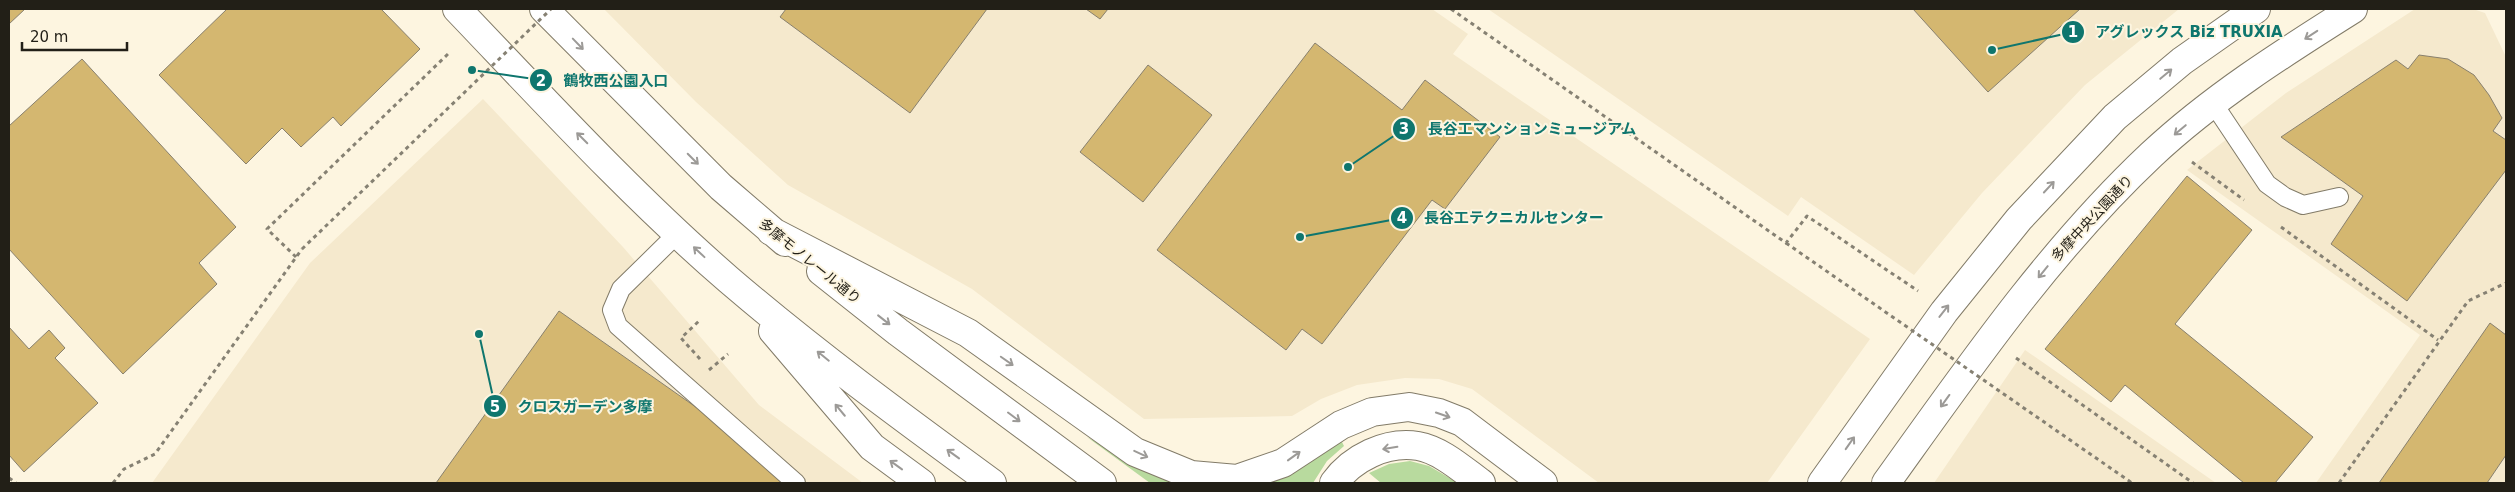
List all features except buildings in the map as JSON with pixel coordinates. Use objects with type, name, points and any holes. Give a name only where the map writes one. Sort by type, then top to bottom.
[{"type":"main road","points":[[457,9],[678,233],[729,280],[858,384],[992,483]]},
{"type":"main road","name":"多摩モノレール通り","points":[[544,9],[721,187],[772,231],[898,332],[1102,483]]},
{"type":"main road","points":[[1822,483],[1944,312],[2019,219],[2114,117],[2182,61],[2256,9]]},
{"type":"main road","name":"多摩中央公園通り","points":[[1886,483],[1993,334],[2057,253],[2151,155],[2213,103],[2260,68],[2352,9]]},
{"type":"main road","points":[[772,231],[968,333],[1135,452],[1191,476],[1237,479],[1283,463],[1314,441],[1348,421],[1372,412],[1409,407],[1439,413],[1462,422],[1543,483]]},
{"type":"main road","points":[[729,280],[872,447],[921,483]]},
{"type":"main road","points":[[1334,483],[1342,472],[1364,455],[1389,447],[1418,446],[1440,455],[1481,483]]},
{"type":"lane","points":[[2213,103],[2268,184],[2285,196],[2303,205],[2339,197]]},
{"type":"lane","points":[[678,233],[621,289],[612,310],[618,326],[796,483]]},
{"type":"path","points":[[113,483],[124,469],[155,454],[302,249],[551,9]]},
{"type":"path","points":[[1451,9],[2132,483]]},
{"type":"path","points":[[296,258],[267,229],[449,53]]},
{"type":"path","points":[[2187,159],[2252,206]]},
{"type":"path","points":[[1786,243],[1807,216],[1918,291]]},
{"type":"path","points":[[2276,223],[2438,340]]},
{"type":"path","points":[[2339,483],[2438,340],[2468,301],[2506,282]]},
{"type":"path","points":[[700,320],[681,338],[709,370]]},
{"type":"path","points":[[689,388],[728,354]]},
{"type":"path","points":[[2011,354],[2193,483]]},
{"type":"path","points":[[9,478],[16,483]]},
{"type":"shaded area","points":[[604,9],[1432,9],[1468,34],[1453,54],[1870,339],[1767,483],[1599,483],[1472,389],[1439,379],[1405,378],[1357,385],[1321,399],[1292,416],[1144,419],[972,289],[788,185],[696,102]]},
{"type":"shaded area","points":[[1488,9],[2179,9],[2085,85],[1982,193],[1914,275],[1801,197],[1788,216]]},
{"type":"shaded area","points":[[2415,9],[2473,9],[2485,13],[2506,57],[2506,483],[2316,483],[2420,335],[2187,170],[2286,93]]},
{"type":"shaded area","points":[[483,99],[623,247],[759,405],[863,483],[152,483],[310,263]]},
{"type":"shaded area","points":[[2025,350],[2216,483],[1934,483]]},
{"type":"green space","points":[[1087,437],[1127,459],[1187,483],[1150,483]]},
{"type":"green space","points":[[1341,440],[1344,446],[1327,461],[1313,483],[1262,483]]},
{"type":"green space","points":[[1410,461],[1429,466],[1458,483],[1381,483],[1369,473],[1389,464]]},
{"type":"place","name":"アグレックス Biz TRUXIA","points":[[1992,50]]},
{"type":"place","name":"鶴牧西公園入口","points":[[472,70]]},
{"type":"place","name":"長谷工マンションミュージアム","points":[[1348,167]]},
{"type":"place","name":"長谷工テクニカルセンター","points":[[1300,237]]},
{"type":"place","name":"クロスガーデン多摩","points":[[479,334]]}]
